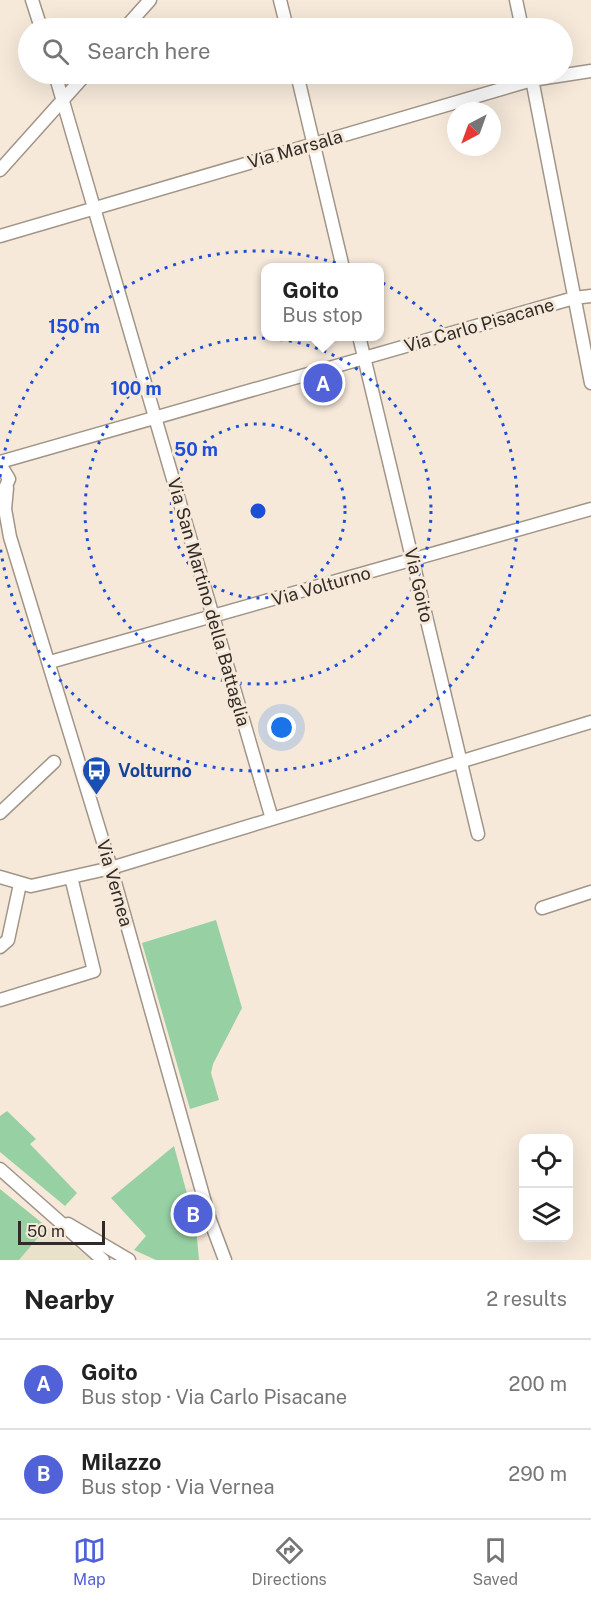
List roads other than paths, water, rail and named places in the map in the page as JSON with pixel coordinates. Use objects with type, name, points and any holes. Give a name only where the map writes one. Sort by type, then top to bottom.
[{"type":"street","points":[[32,0],[38,18]]},
{"type":"street","points":[[134,18],[150,0]]},
{"type":"street","points":[[280,0],[284,18]]},
{"type":"street","points":[[516,0],[520,18]]},
{"type":"street","name":"Via Marsala","points":[[573,72],[591,71]]},
{"type":"street","name":"Via San Martino della Battaglia","points":[[57,84],[157,417],[272,819]]},
{"type":"street","points":[[0,170],[77,84]]},
{"type":"street","points":[[299,84],[342,263]]},
{"type":"street","name":"Via Marsala","points":[[0,236],[505,84]]},
{"type":"street","points":[[533,84],[591,383]]},
{"type":"street","name":"Via Carlo Pisacane","points":[[3,467],[22,456],[574,298],[591,296]]},
{"type":"street","name":"Via Goito","points":[[360,341],[478,834]]},
{"type":"street","name":"Via Vernea","points":[[3,467],[3,517],[50,662],[219,1246]]},
{"type":"street","name":"Via Volturno","points":[[50,662],[591,509]]},
{"type":"street","points":[[0,877],[31,886],[111,868],[591,722]]},
{"type":"street","points":[[0,813],[54,762]]},
{"type":"street","points":[[0,1000],[94,971],[71,877]]},
{"type":"street","points":[[0,947],[8,940],[20,884]]},
{"type":"street","points":[[542,908],[591,892]]},
{"type":"street","points":[[0,1169],[103,1260]]},
{"type":"street","points":[[53,1216],[129,1260]]},
{"type":"street","points":[[219,1246],[219,1260]]},
{"type":"street","points":[[219,1246],[225,1260]]},
{"type":"place","name":"Goito","points":[[323,383]]},
{"type":"place","name":"Volturno","points":[[97,796]]},
{"type":"place","name":"Milazzo","points":[[193,1214]]}]
